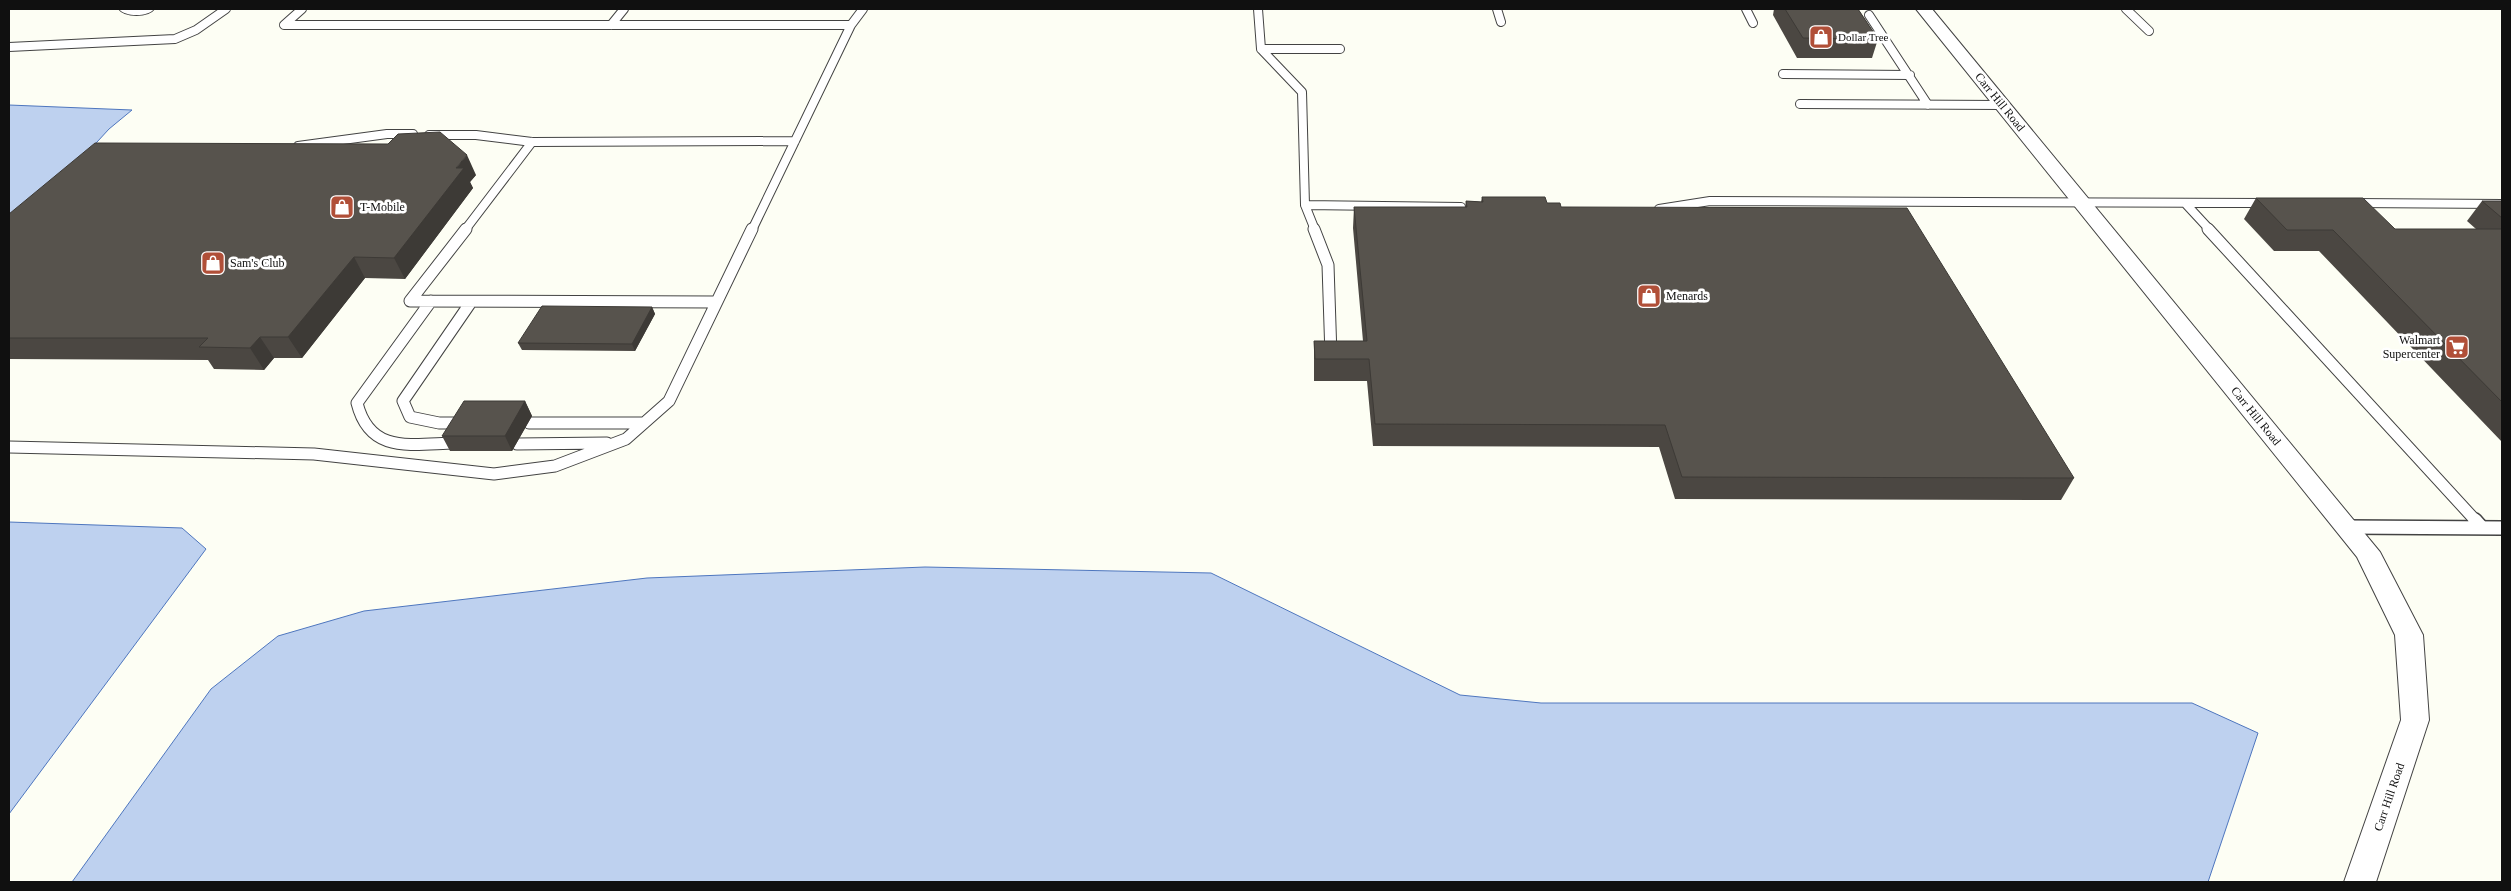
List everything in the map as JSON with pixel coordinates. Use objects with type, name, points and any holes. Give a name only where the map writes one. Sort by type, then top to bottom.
[{"type":"street","points":[[127,9],[146,9]]},
{"type":"street","name":"Carr Hill Road","points":[[1924,9],[2367,552],[2409,635],[2415,720],[2360,882]]},
{"type":"lane","points":[[9,47],[175,39],[196,30],[226,9]]},
{"type":"lane","points":[[302,9],[284,25],[851,25]]},
{"type":"lane","points":[[611,25],[624,9]]},
{"type":"lane","points":[[9,447],[314,454],[494,474],[555,466],[626,439],[669,401],[851,25],[863,9]]},
{"type":"lane","points":[[1258,9],[1261,49],[1302,92],[1305,205],[1328,265],[1331,356]]},
{"type":"lane","points":[[1497,9],[1501,22]]},
{"type":"lane","points":[[1746,9],[1753,24]]},
{"type":"lane","points":[[2126,9],[2149,31]]},
{"type":"lane","points":[[1869,15],[1928,105]]},
{"type":"lane","points":[[1261,49],[1340,49]]},
{"type":"lane","points":[[1783,74],[1910,75]]},
{"type":"lane","points":[[1800,104],[2002,105]]},
{"type":"lane","points":[[286,148],[387,134],[476,135],[532,142],[795,141]]},
{"type":"lane","points":[[532,142],[410,302],[716,302]]},
{"type":"lane","points":[[1646,209],[1666,209],[1710,201],[2275,203]]},
{"type":"lane","points":[[2184,203],[2482,528]]},
{"type":"lane","points":[[2348,203],[2502,204]]},
{"type":"lane","points":[[1305,205],[1472,207]]},
{"type":"lane","points":[[431,302],[357,403],[359,418],[370,434],[391,443],[455,443]]},
{"type":"lane","points":[[468,423],[439,423],[410,417],[403,401],[471,302]]},
{"type":"lane","points":[[529,423],[644,423]]},
{"type":"lane","points":[[517,444],[614,443]]},
{"type":"lane","points":[[2346,527],[2502,528]]},
{"type":"water","points":[[9,105],[132,110],[109,129],[74,167],[9,222]]},
{"type":"water","points":[[9,522],[182,528],[206,549],[9,814]]},
{"type":"water","points":[[925,567],[1211,573],[1460,695],[1541,703],[2192,703],[2258,733],[2208,882],[72,882],[211,689],[278,636],[364,611],[647,578]]},
{"type":"building","points":[[1785,9],[1858,9],[1878,39],[1803,38]]},
{"type":"building","name":"Sam's Club","points":[[440,132],[467,155],[456,168],[464,168],[394,258],[354,257],[288,337],[260,337],[250,348],[199,347],[208,338],[9,338],[9,214],[95,143],[388,144],[398,134]]},
{"type":"building","name":"Menards","points":[[1482,197],[1545,197],[1547,203],[1560,203],[1561,207],[1907,208],[2074,478],[1682,477],[1665,425],[1375,424],[1369,359],[1315,359],[1314,341],[1367,341],[1354,207],[1467,207],[1466,201],[1483,202]]},
{"type":"building","name":"Walmart Supercenter","points":[[2256,198],[2363,198],[2395,229],[2502,229],[2502,402],[2333,230],[2287,230]]},
{"type":"building","points":[[2482,201],[2502,201],[2502,218]]},
{"type":"building","points":[[542,306],[652,307],[632,344],[518,343]]},
{"type":"building","points":[[464,401],[525,401],[505,436],[442,436]]},
{"type":"place","name":"Dollar Tree","points":[[1821,37]]},
{"type":"place","name":"T-Mobile","points":[[342,207]]},
{"type":"place","name":"Sam's Club","points":[[213,263]]},
{"type":"place","name":"Menards","points":[[1649,296]]},
{"type":"place","name":"Walmart Supercenter","points":[[2457,347]]}]
